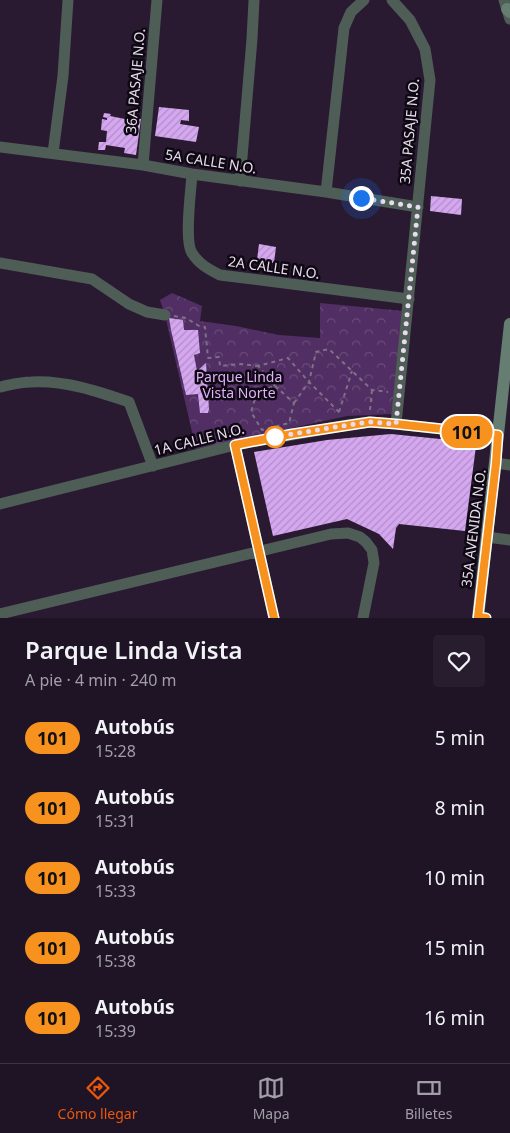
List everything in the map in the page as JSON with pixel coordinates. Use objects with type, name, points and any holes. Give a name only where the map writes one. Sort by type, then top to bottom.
[{"type":"main road","name":"35A AVENIDA N.O.","points":[[481,618],[487,537],[510,324]]},
{"type":"street","points":[[52,153],[63,76],[68,0]]},
{"type":"street","name":"36A PASAJE N.O.","points":[[143,165],[157,0]]},
{"type":"street","points":[[240,181],[254,0]]},
{"type":"street","points":[[326,192],[344,28],[351,12],[364,0]]},
{"type":"street","name":"35A PASAJE N.O.","points":[[392,0],[410,20],[425,49],[430,80],[396,424]]},
{"type":"street","name":"5A CALLE N.O.","points":[[0,147],[143,165],[418,207]]},
{"type":"street","name":"2A CALLE N.O.","points":[[192,174],[188,231],[190,252],[203,267],[220,275],[409,300]]},
{"type":"street","points":[[0,263],[92,279],[129,304],[147,312],[164,315]]},
{"type":"street","points":[[0,387],[30,382],[60,383],[94,390],[129,402],[152,466]]},
{"type":"street","name":"1A CALLE N.O.","points":[[0,504],[235,445],[348,425],[370,422],[498,435]]},
{"type":"street","points":[[235,445],[274,618]]},
{"type":"street","points":[[496,463],[510,465]]},
{"type":"street","points":[[1,618],[0,614],[331,534],[348,533],[360,537],[372,550],[374,563],[363,618]]},
{"type":"street","points":[[487,537],[510,540]]},
{"type":"path","points":[[186,318],[199,326],[205,327],[208,358],[219,357],[220,366],[240,364],[258,366],[288,358],[309,382],[340,412],[348,425]]},
{"type":"path","points":[[275,386],[257,392],[251,412],[262,430],[289,423],[294,403],[309,382],[316,352],[329,350],[372,390],[400,393]]},
{"type":"path","points":[[258,366],[275,386],[294,403]]},
{"type":"path","points":[[340,412],[352,371]]},
{"type":"path","points":[[370,422],[372,390]]},
{"type":"green space","name":"Parque Linda Vista Norte","points":[[172,293],[202,306],[200,321],[279,335],[320,338],[320,303],[403,311],[394,414],[347,416],[196,449],[160,300]]},
{"type":"building","points":[[159,107],[189,110],[189,121],[181,120],[180,124],[199,127],[196,142],[155,136]]},
{"type":"building","points":[[104,113],[130,120],[131,117],[141,119],[136,155],[124,153],[125,148],[106,145],[105,150],[98,150],[99,142],[106,142],[107,131],[101,130],[102,119],[107,120],[107,118],[103,117]]},
{"type":"building","points":[[431,196],[462,199],[461,215],[430,211]]},
{"type":"building","points":[[259,244],[276,247],[274,263],[257,260]]},
{"type":"building","points":[[169,318],[183,320],[184,330],[198,330],[200,353],[194,355],[197,371],[206,363],[208,413],[200,413],[198,394],[186,395]]},
{"type":"building","points":[[391,434],[450,440],[476,446],[465,531],[399,524],[396,528],[393,549],[379,534],[347,519],[273,536],[254,452],[327,440]]},
{"type":"bus line","name":"101","points":[[274,618],[235,445],[370,422],[498,435],[478,617],[486,618]]},
{"type":"route","points":[[275,437],[370,422],[396,424],[418,207],[361,198]]}]
